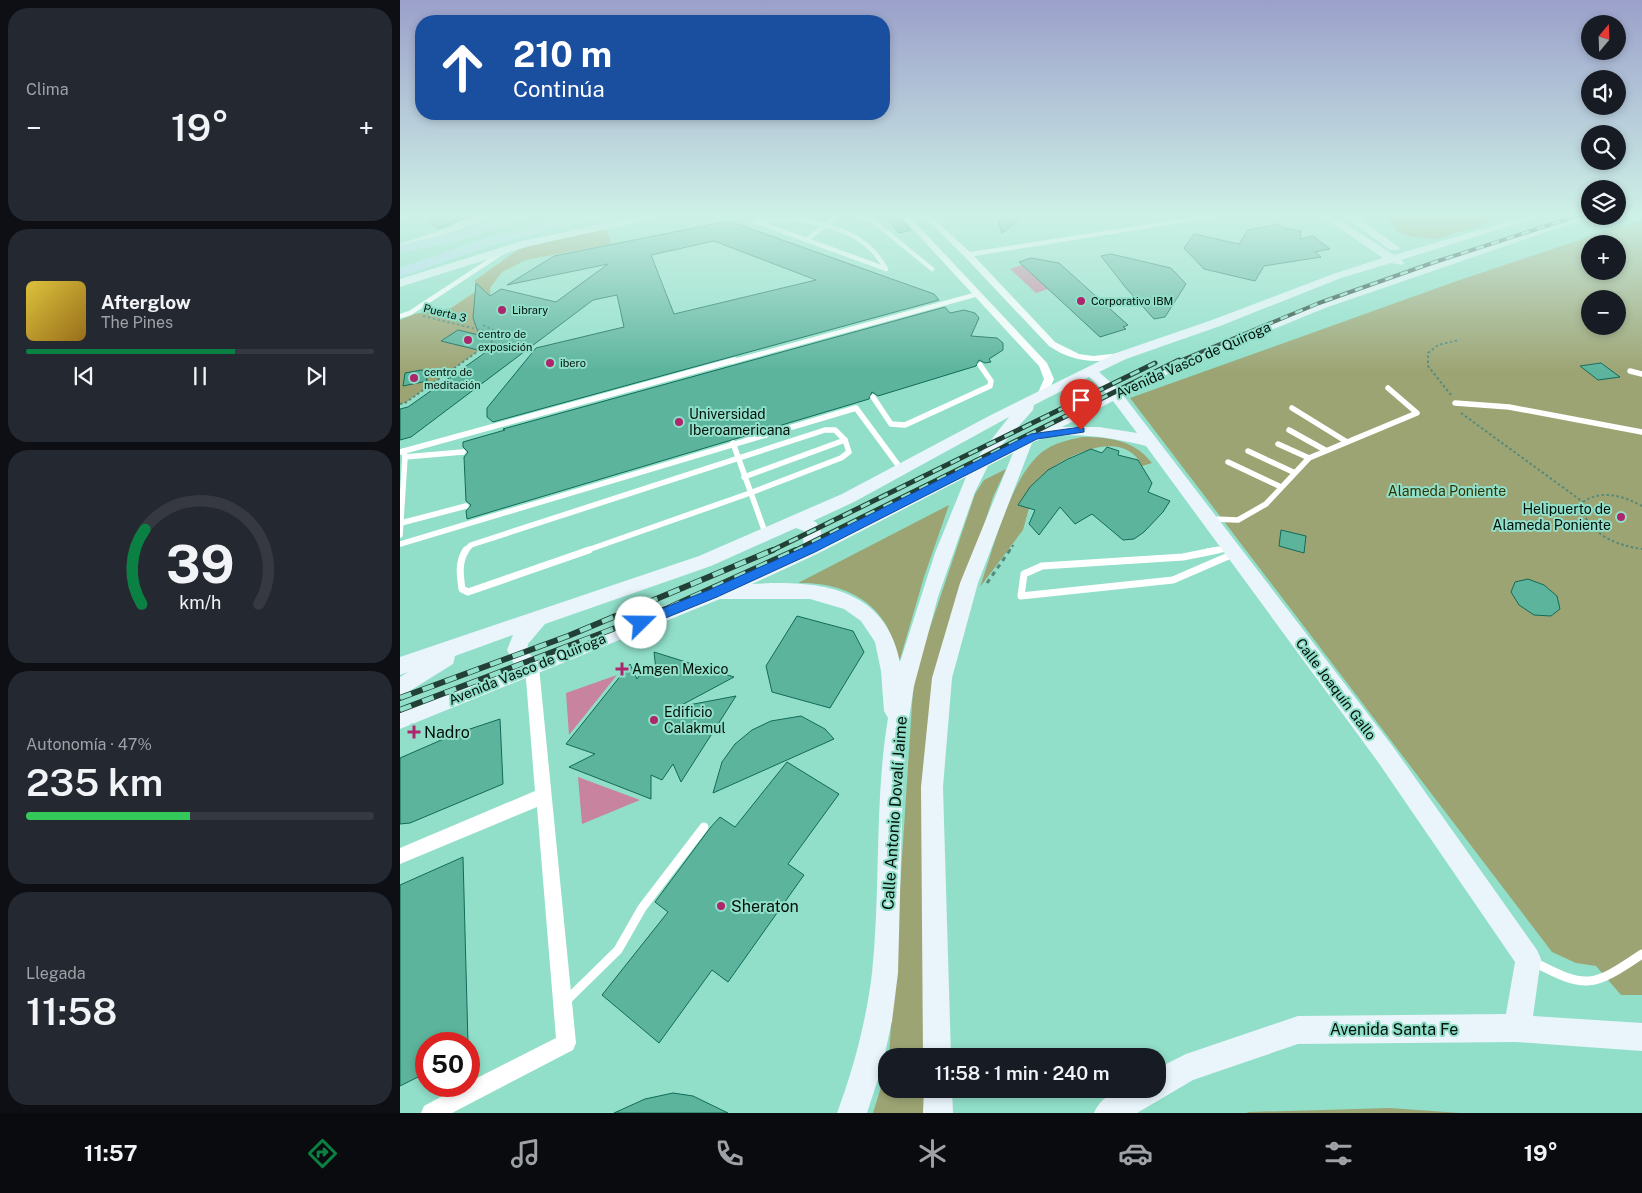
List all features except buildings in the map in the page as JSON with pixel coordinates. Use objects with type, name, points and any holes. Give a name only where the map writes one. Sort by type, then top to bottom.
[{"type":"highway","points":[[400,272],[415,267]]},
{"type":"main road","points":[[400,283],[449,267]]},
{"type":"main road","points":[[1337,276],[1354,267]]},
{"type":"main road","name":"Avenida Vasco de Quiroga","points":[[400,666],[705,562],[848,498],[1042,395],[1121,356],[1216,323],[1337,276],[1367,267]]},
{"type":"main road","points":[[1409,267],[1417,271]]},
{"type":"main road","points":[[1413,267],[1417,271]]},
{"type":"main road","name":"Avenida Vasco de Quiroga","points":[[400,719],[713,594],[917,497],[981,462],[1030,439],[1115,394],[1241,337],[1429,267]]},
{"type":"main road","name":"Calle Joaquín Gallo","points":[[1090,371],[1115,394],[1386,755],[1528,959]]},
{"type":"main road","points":[[981,462],[1010,425],[1042,395]]},
{"type":"main road","points":[[937,1048],[932,787],[942,678],[969,583],[1030,439],[1081,430],[1121,434],[1150,442]]},
{"type":"main road","name":"Calle Antonio Dovalí Jaime","points":[[852,1113],[862,1089],[882,1002],[896,732],[911,658],[965,493],[981,462]]},
{"type":"main road","points":[[797,522],[810,526],[813,531],[811,549]]},
{"type":"main road","points":[[713,594],[774,590],[818,592],[844,600],[864,613],[881,633],[889,658],[896,732]]},
{"type":"main road","points":[[532,667],[523,662],[517,654],[517,645],[521,637],[539,618]]},
{"type":"main road","points":[[400,688],[470,642]]},
{"type":"main road","points":[[1516,1028],[1522,1006],[1528,959]]},
{"type":"main road","name":"Avenida Santa Fe","points":[[1166,1079],[1186,1068],[1298,1030],[1516,1028],[1642,1037]]},
{"type":"main road","points":[[938,1098],[938,1113]]},
{"type":"main road","points":[[1109,1113],[1135,1098]]},
{"type":"street","points":[[953,267],[1044,365],[1049,379],[1042,395]]},
{"type":"street","points":[[979,267],[1052,344],[1065,354],[1087,359],[1121,356]]},
{"type":"street","points":[[1031,350],[1052,344]]},
{"type":"street","points":[[431,1113],[566,1043],[532,667]]},
{"type":"street","points":[[400,856],[543,796]]},
{"type":"lane","points":[[400,316],[410,312],[479,267]]},
{"type":"lane","points":[[403,453],[978,294]]},
{"type":"lane","points":[[873,397],[891,424],[905,425],[990,386],[991,381],[980,365]]},
{"type":"lane","points":[[1630,371],[1642,374]]},
{"type":"lane","points":[[1208,519],[1238,520],[1266,504],[1293,472],[1309,458],[1417,413],[1388,388]]},
{"type":"lane","points":[[1456,403],[1509,407],[1642,432]]},
{"type":"lane","points":[[400,544],[733,443],[856,408],[901,469]]},
{"type":"lane","points":[[1292,408],[1347,442]]},
{"type":"lane","points":[[825,430],[835,430],[846,440],[849,452],[842,458],[750,493],[468,592],[462,588],[460,567],[463,551],[471,545],[825,430]]},
{"type":"lane","points":[[1289,430],[1325,450]]},
{"type":"lane","points":[[744,477],[846,440]]},
{"type":"lane","points":[[733,443],[766,535]]},
{"type":"lane","points":[[1278,444],[1309,458]]},
{"type":"lane","points":[[1248,451],[1293,472]]},
{"type":"lane","points":[[403,453],[463,452]]},
{"type":"lane","points":[[400,535],[403,453]]},
{"type":"lane","points":[[1228,462],[1281,487]]},
{"type":"lane","points":[[401,523],[466,506]]},
{"type":"lane","points":[[1212,550],[1233,552],[1173,580],[1021,596],[1024,574],[1042,566],[1183,557],[1212,550]]},
{"type":"lane","points":[[563,1005],[618,950],[642,908],[704,827]]},
{"type":"lane","points":[[1528,959],[1563,978],[1584,984],[1606,977],[1642,954]]},
{"type":"path","name":"Puerta 3","points":[[410,312],[505,336],[483,325]]},
{"type":"path","points":[[400,404],[405,403],[501,335]]},
{"type":"path","points":[[1459,340],[1438,345],[1428,353],[1428,366],[1456,403],[1462,415],[1583,502]]},
{"type":"path","points":[[1642,506],[1608,494],[1588,497],[1583,502],[1581,509],[1583,517],[1600,534],[1626,546],[1642,549]]},
{"type":"green space","points":[[494,267],[512,267],[502,272],[490,288],[491,302],[476,311],[473,318],[501,335],[405,403],[400,404],[400,320],[415,314],[451,308],[481,288],[474,281]]},
{"type":"green space","name":"Alameda Poniente","points":[[1499,267],[1581,267],[1581,280],[1626,280],[1626,267],[1642,267],[1642,995],[1621,995],[1596,966],[1576,963],[1552,952],[1130,398]]},
{"type":"green space","points":[[1082,437],[1121,441],[1137,449],[1152,463],[1142,466],[1134,455],[1124,448],[1111,446],[1084,451],[1049,470],[1018,505],[1029,508],[1023,530],[980,587],[1004,514],[1021,478],[1042,452],[1051,446]]},
{"type":"green space","points":[[1006,469],[993,497],[936,674],[928,737],[927,1048],[890,1048],[914,675],[975,494],[984,480]]},
{"type":"green space","points":[[949,505],[924,577],[898,666],[895,646],[888,629],[879,614],[867,603],[852,594],[836,588],[818,584],[798,583]]},
{"type":"green space","points":[[878,1097],[927,1098],[927,1113],[873,1113]]},
{"type":"green space","points":[[1390,1108],[1460,1113],[1246,1113],[1249,1112]]},
{"type":"shaded area","points":[[1024,267],[1048,289],[1036,293],[1010,269]]},
{"type":"shaded area","points":[[617,675],[569,735],[566,693]]},
{"type":"shaded area","points":[[578,777],[640,800],[582,824]]},
{"type":"railway","points":[[1177,362],[1319,303],[1421,267]]},
{"type":"railway","points":[[794,551],[1179,360]]},
{"type":"railway","points":[[771,551],[1155,363]]},
{"type":"railway","points":[[400,698],[568,636],[773,550]]},
{"type":"railway","points":[[400,710],[668,608],[796,550]]},
{"type":"place","name":"Corporativo IBM","points":[[1081,301]]},
{"type":"place","name":"Library","points":[[502,310]]},
{"type":"place","name":"centro de exposición","points":[[468,340]]},
{"type":"place","name":"ibero","points":[[550,363]]},
{"type":"place","name":"centro de meditación","points":[[414,378]]},
{"type":"place","name":"Universidad Iberoamericana","points":[[679,422]]},
{"type":"place","name":"Helipuerto de Alameda Poniente","points":[[1621,517]]},
{"type":"place","name":"Amgen Mexico","points":[[622,669]]},
{"type":"place","name":"Edificio Calakmul","points":[[654,720]]},
{"type":"place","name":"Nadro","points":[[414,732]]},
{"type":"place","name":"Sheraton","points":[[721,906]]},
{"type":"route","points":[[641,623],[713,594],[811,549],[917,497],[1034,436],[1081,430]]}]
